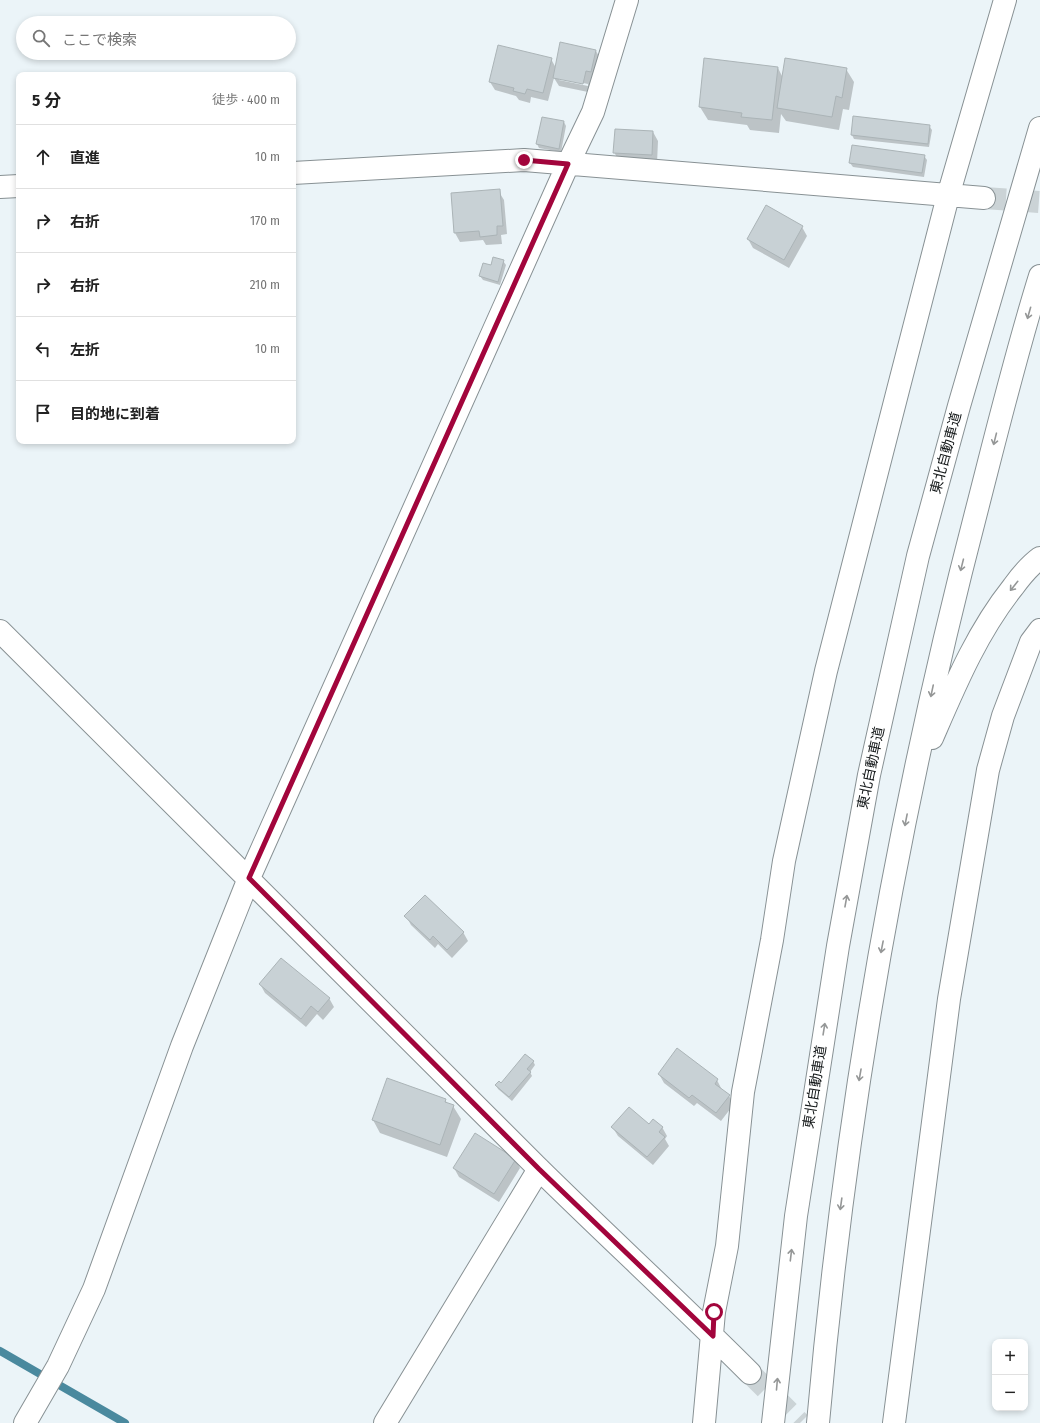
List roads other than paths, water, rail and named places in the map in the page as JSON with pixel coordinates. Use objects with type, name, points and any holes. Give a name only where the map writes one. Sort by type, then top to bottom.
[{"type":"main road","points":[[25,1423],[58,1366],[94,1289],[182,1046],[249,878],[568,164],[593,112],[627,0]]},
{"type":"main road","points":[[704,1423],[714,1312],[727,1246],[743,1092],[772,940],[784,861],[826,671],[948,196],[1005,0]]},
{"type":"main road","name":"東北自動車道","points":[[773,1423],[778,1366],[800,1193],[837,953],[869,775],[918,556],[963,390],[1040,128]]},
{"type":"main road","points":[[296,173],[524,160],[984,198]]},
{"type":"main road","points":[[0,187],[16,186]]},
{"type":"main road","points":[[818,1423],[838,1223],[855,1100],[913,781],[936,674],[962,566],[1001,416],[1040,276]]},
{"type":"main road","points":[[913,781],[954,686],[982,631],[1002,601],[1031,564],[1040,558]]},
{"type":"main road","points":[[894,1423],[949,999],[988,770],[1003,716],[1031,642],[1040,630]]},
{"type":"main road","points":[[0,631],[539,1169],[750,1373]]},
{"type":"main road","points":[[385,1423],[539,1169]]},
{"type":"waterway","points":[[0,1351],[125,1423]]},
{"type":"tunnel","points":[[984,198],[1040,202]]},
{"type":"tunnel","points":[[750,1373],[800,1423]]}]
